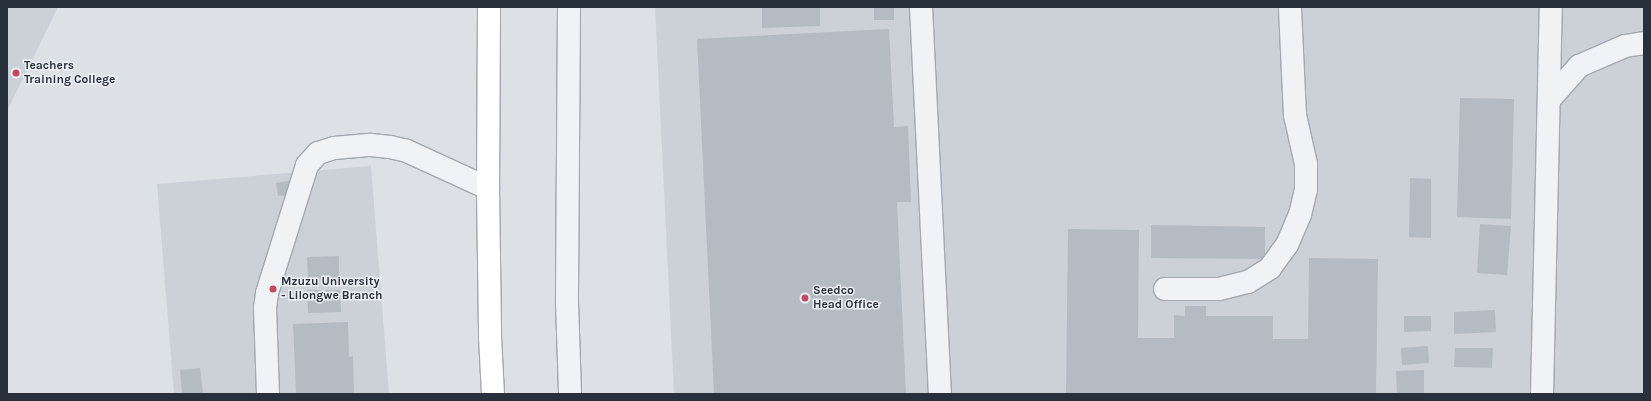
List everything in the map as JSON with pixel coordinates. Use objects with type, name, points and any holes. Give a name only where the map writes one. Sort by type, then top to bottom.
[{"type":"main road","points":[[489,7],[488,188],[490,337],[493,394]]},
{"type":"street","points":[[570,7],[567,302],[570,394]]},
{"type":"street","points":[[921,7],[940,394]]},
{"type":"street","points":[[1165,289],[1219,289],[1248,282],[1270,268],[1287,245],[1300,215],[1306,190],[1306,164],[1295,115],[1290,7]]},
{"type":"street","points":[[1542,394],[1551,7]]},
{"type":"street","points":[[1550,99],[1566,7]]},
{"type":"street","points":[[1550,99],[1579,66],[1625,46],[1644,43]]},
{"type":"street","points":[[268,394],[265,308],[267,293],[307,165],[318,153],[334,148],[371,145],[390,147],[407,151],[488,188]]},
{"type":"shaded area","name":"Teachers Training College","points":[[7,7],[58,7],[7,111]]},
{"type":"shaded area","points":[[655,7],[1644,7],[1644,394],[674,394]]},
{"type":"shaded area","name":"Mzuzu University - Lilongwe Branch","points":[[371,166],[389,394],[174,394],[157,184]]},
{"type":"building","points":[[762,7],[820,7],[820,26],[762,28]]},
{"type":"building","points":[[874,7],[894,7],[894,20],[874,20]]},
{"type":"building","name":"Seedco Head Office","points":[[889,29],[894,127],[908,126],[911,202],[897,202],[906,394],[714,394],[697,39]]},
{"type":"building","points":[[1460,98],[1514,99],[1511,219],[1457,217]]},
{"type":"building","points":[[1410,178],[1431,179],[1431,238],[1409,237]]},
{"type":"building","points":[[289,181],[290,195],[278,196],[276,183]]},
{"type":"building","points":[[1480,224],[1511,226],[1507,275],[1477,273]]},
{"type":"building","points":[[1151,225],[1265,227],[1265,259],[1151,258]]},
{"type":"building","points":[[1068,229],[1139,230],[1138,338],[1174,338],[1174,315],[1185,316],[1185,306],[1206,306],[1206,316],[1273,316],[1273,339],[1308,339],[1309,258],[1378,259],[1376,394],[1066,394]]},
{"type":"building","points":[[339,256],[339,278],[308,279],[307,257]]},
{"type":"building","points":[[307,290],[340,290],[341,312],[308,313]]},
{"type":"building","points":[[1495,310],[1496,332],[1454,334],[1454,312]]},
{"type":"building","points":[[1404,316],[1431,316],[1431,331],[1404,332]]},
{"type":"building","points":[[348,322],[349,357],[353,356],[354,394],[296,394],[293,324]]},
{"type":"building","points":[[1428,346],[1429,363],[1402,365],[1401,348]]},
{"type":"building","points":[[1455,348],[1493,348],[1492,368],[1454,367]]},
{"type":"building","points":[[200,368],[203,394],[182,394],[180,370]]},
{"type":"building","points":[[1424,370],[1424,394],[1397,394],[1396,371]]},
{"type":"place","name":"Teachers Training College","points":[[16,73]]},
{"type":"place","name":"Mzuzu University - Lilongwe Branch","points":[[273,289]]},
{"type":"place","name":"Seedco Head Office","points":[[805,298]]}]
